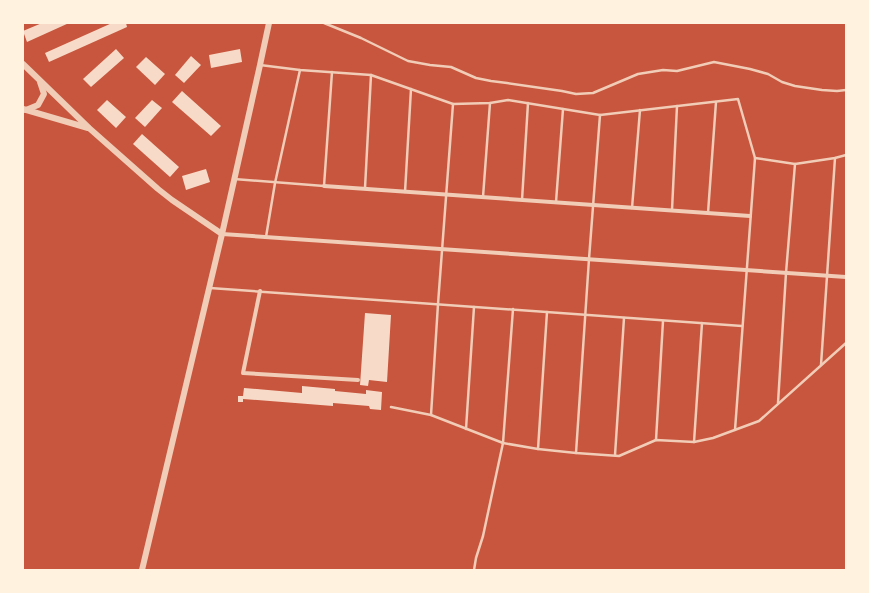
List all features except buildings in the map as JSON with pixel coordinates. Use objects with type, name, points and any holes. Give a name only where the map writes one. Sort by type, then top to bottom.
[{"type":"street","points":[[142,570],[222,234],[269,23]]},
{"type":"street","points":[[23,64],[39,81],[158,189],[222,234],[846,277]]},
{"type":"street","points":[[24,110],[38,105],[41,100],[44,94],[39,81]]},
{"type":"street","points":[[24,110],[90,128]]},
{"type":"street","points":[[324,186],[750,216]]},
{"type":"street","points":[[260,291],[243,373],[358,380]]},
{"type":"lane","points":[[324,23],[408,60],[430,65],[451,67],[476,78],[491,82],[507,83],[576,94],[593,93],[638,74],[663,70],[677,71],[714,62],[768,74],[782,82],[795,86],[822,90],[846,90]]},
{"type":"lane","points":[[260,65],[300,70],[371,75],[453,104],[490,103],[508,100],[600,115],[738,99],[755,158],[735,430]]},
{"type":"lane","points":[[266,237],[300,70]]},
{"type":"lane","points":[[234,179],[324,186],[332,72]]},
{"type":"lane","points":[[365,189],[371,75]]},
{"type":"lane","points":[[404,192],[411,89]]},
{"type":"lane","points":[[708,213],[716,102]]},
{"type":"lane","points":[[483,197],[490,103]]},
{"type":"lane","points":[[522,200],[528,103]]},
{"type":"lane","points":[[431,415],[453,104]]},
{"type":"lane","points":[[672,210],[677,106]]},
{"type":"lane","points":[[556,202],[563,109]]},
{"type":"lane","points":[[632,208],[640,110]]},
{"type":"lane","points":[[576,453],[600,115]]},
{"type":"lane","points":[[755,158],[795,164],[846,155]]},
{"type":"lane","points":[[821,365],[835,158]]},
{"type":"lane","points":[[778,404],[786,273],[795,164]]},
{"type":"lane","points":[[209,288],[742,326]]},
{"type":"lane","points":[[466,428],[474,306]]},
{"type":"lane","points":[[474,570],[483,536],[503,443],[513,309]]},
{"type":"lane","points":[[538,449],[547,312]]},
{"type":"lane","points":[[615,455],[624,318]]},
{"type":"lane","points":[[656,440],[663,320]]},
{"type":"lane","points":[[694,442],[702,323]]},
{"type":"lane","points":[[391,407],[431,415],[503,443],[538,449],[619,456],[656,440],[694,442],[713,438],[758,420],[846,343]]}]
